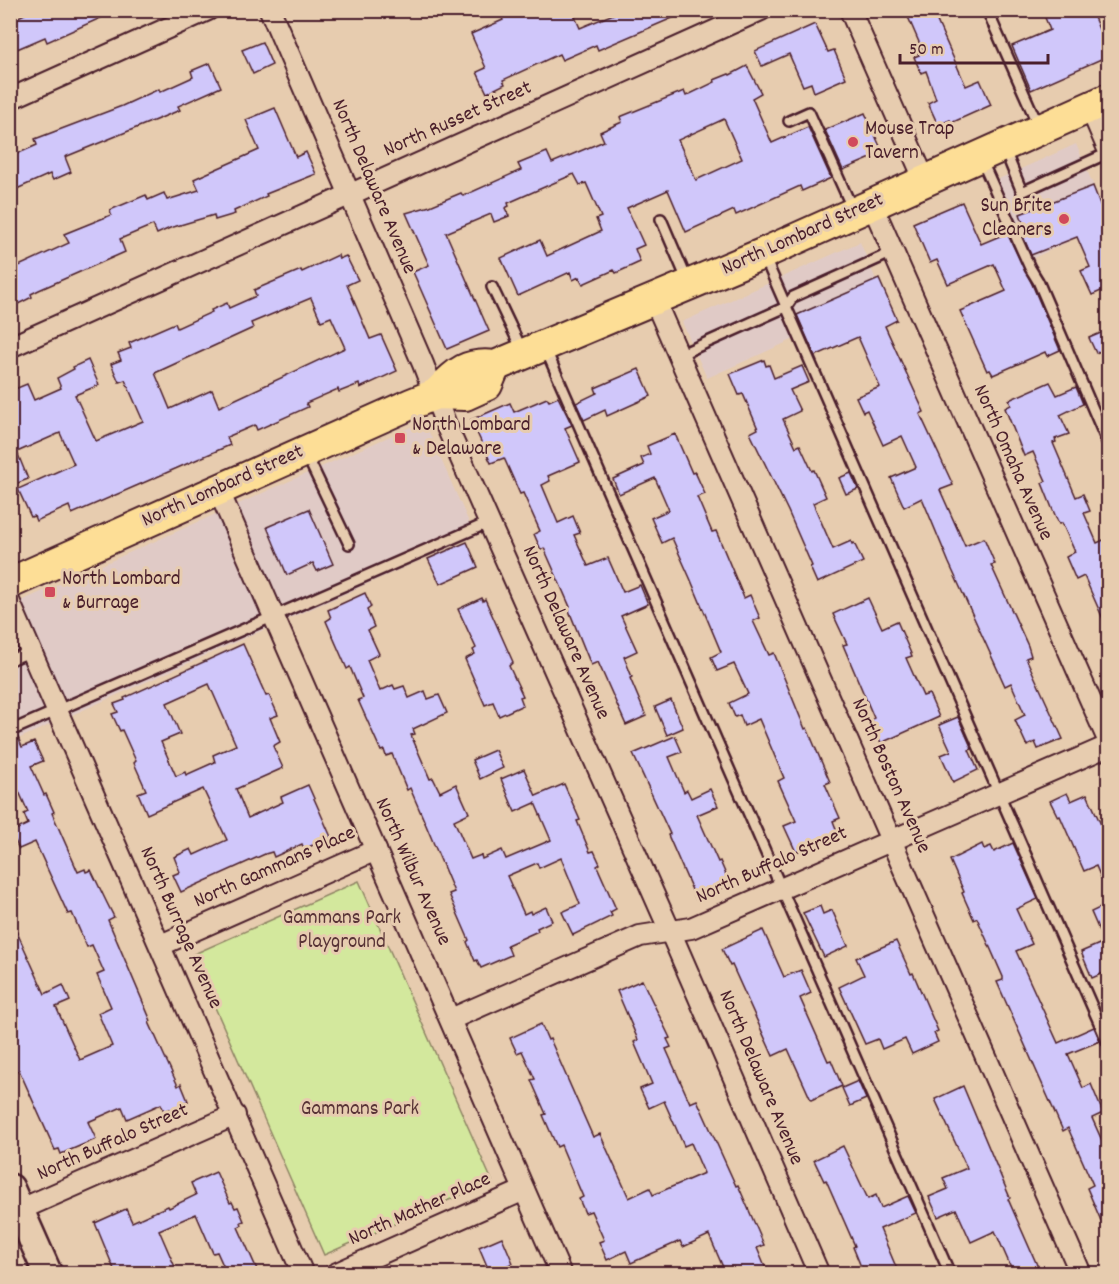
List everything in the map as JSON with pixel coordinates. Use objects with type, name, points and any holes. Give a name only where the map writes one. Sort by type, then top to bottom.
[{"type":"main road","name":"North Lombard Street","points":[[10,583],[436,394],[456,374],[478,364],[495,366],[534,350],[762,254],[1099,103]]},
{"type":"street","points":[[10,99],[208,10]]},
{"type":"street","name":"North Delaware Avenue","points":[[270,10],[436,394],[446,425],[819,1274]]},
{"type":"street","name":"North Russet Street","points":[[10,347],[761,10]]},
{"type":"street","points":[[850,10],[925,181]]},
{"type":"street","points":[[1099,103],[1108,151]]},
{"type":"street","name":"North Omaha Avenue","points":[[863,209],[893,252],[1108,740]]},
{"type":"street","name":"North Boston Avenue","points":[[654,299],[1081,1274]]},
{"type":"street","name":"North Wilbur Avenue","points":[[218,489],[561,1274]]},
{"type":"street","name":"North Burrage Avenue","points":[[10,603],[303,1274]]},
{"type":"street","name":"North Buffalo Street","points":[[451,1019],[640,936],[691,927],[1108,746]]},
{"type":"street","name":"North Gammans Place","points":[[161,945],[376,850]]},
{"type":"street","name":"North Buffalo Street","points":[[14,1204],[235,1115]]},
{"type":"street","name":"North Mather Place","points":[[335,1274],[524,1190]]},
{"type":"street","points":[[14,1204],[48,1274]]},
{"type":"lane","points":[[987,10],[1040,130]]},
{"type":"lane","points":[[789,121],[809,112],[863,209]]},
{"type":"lane","points":[[991,151],[1022,192],[1108,151]]},
{"type":"lane","points":[[991,151],[1030,268],[1038,280],[1108,444]]},
{"type":"lane","points":[[660,219],[689,284]]},
{"type":"lane","points":[[679,355],[786,307],[793,297],[893,252]]},
{"type":"lane","points":[[762,254],[1108,1043]]},
{"type":"lane","points":[[492,287],[534,350],[781,888],[950,1274]]},
{"type":"lane","points":[[305,451],[349,544]]},
{"type":"lane","points":[[10,731],[490,522]]},
{"type":"lane","points":[[10,660],[32,651]]},
{"type":"shaded area","points":[[1076,144],[1108,220],[1069,237],[1070,241],[1029,260],[994,181]]},
{"type":"shaded area","points":[[860,242],[893,320],[810,356],[801,336],[707,378],[682,322]]},
{"type":"shaded area","points":[[424,421],[475,536],[11,742],[10,606]]},
{"type":"green space","name":"Gammans Park","points":[[359,881],[492,1181],[324,1255],[192,955]]},
{"type":"building","points":[[33,10],[116,11],[47,42],[45,37],[10,52],[10,21]]},
{"type":"building","points":[[499,10],[572,10],[580,28],[623,10],[691,10],[598,50],[596,45],[562,60],[559,54],[503,80],[505,84],[487,93],[477,72],[486,68],[471,34],[503,20]]},
{"type":"building","points":[[905,10],[932,10],[966,86],[980,80],[991,105],[951,123],[950,120],[938,125],[928,103],[936,99],[926,71],[921,73],[914,57],[919,55],[917,51],[922,49]]},
{"type":"building","points":[[1042,10],[1091,10],[1108,56],[1031,90],[1012,46],[1050,30]]},
{"type":"building","points":[[815,24],[828,52],[834,50],[846,78],[814,92],[811,83],[803,86],[789,54],[762,66],[755,51]]},
{"type":"building","points":[[262,42],[272,65],[253,74],[242,50]]},
{"type":"building","points":[[210,63],[221,87],[178,106],[180,110],[65,157],[71,172],[53,180],[50,174],[10,192],[10,157],[37,145],[35,139],[122,106],[159,89],[160,92],[193,77],[191,71]]},
{"type":"building","points":[[747,66],[761,93],[752,98],[772,143],[808,127],[831,178],[802,191],[800,186],[736,215],[734,210],[686,232],[668,190],[627,208],[644,245],[635,249],[640,262],[616,273],[614,270],[583,284],[579,277],[573,280],[570,272],[518,296],[501,258],[540,240],[547,256],[601,231],[596,219],[601,217],[586,183],[580,185],[574,174],[508,203],[509,206],[505,208],[509,216],[494,222],[491,214],[446,233],[489,331],[447,349],[413,272],[429,265],[406,213],[461,193],[463,196],[521,170],[518,164],[547,152],[552,163],[604,141],[600,132],[622,122],[620,117],[684,91],[686,96],[715,82],[714,80]],"holes":[[[724,119],[742,159],[696,180],[678,140]]]},
{"type":"building","points":[[275,108],[296,157],[306,152],[316,174],[266,194],[267,196],[234,211],[235,214],[215,220],[214,215],[157,234],[153,225],[120,239],[125,252],[39,290],[31,294],[32,297],[16,305],[10,293],[10,270],[69,243],[64,234],[111,215],[110,210],[146,195],[148,200],[164,193],[167,200],[199,190],[194,179],[259,150],[246,120]]},
{"type":"building","name":"Mouse Trap Tavern","points":[[865,113],[883,153],[843,170],[825,130]]},
{"type":"building","name":"Sun Brite Cleaners","points":[[1093,186],[1108,225],[1108,288],[1092,295],[1081,271],[1090,267],[1077,237],[1031,255],[1019,227],[1024,225],[1020,214]]},
{"type":"building","points":[[962,202],[981,244],[1007,233],[1060,350],[1047,356],[1045,352],[993,375],[990,370],[987,371],[960,311],[1006,291],[994,264],[948,284],[937,260],[930,263],[913,223]]},
{"type":"building","points":[[338,255],[339,259],[346,256],[358,280],[347,285],[370,339],[381,335],[397,371],[360,388],[359,384],[339,392],[338,389],[306,403],[308,407],[257,430],[255,425],[227,437],[230,445],[72,514],[69,506],[36,521],[34,516],[31,517],[18,489],[74,464],[60,433],[17,452],[28,479],[10,486],[10,391],[27,384],[34,400],[61,388],[57,378],[88,360],[99,385],[75,395],[96,441],[143,421],[125,380],[119,382],[111,364],[121,360],[118,353],[131,348],[129,343],[175,323],[177,328],[227,303],[229,308],[256,296],[254,290],[301,270],[302,272]],"holes":[[[311,298],[321,321],[331,317],[345,348],[219,407],[212,390],[170,409],[155,373],[253,328],[251,323]]]},
{"type":"building","points":[[879,279],[897,320],[885,326],[924,412],[920,414],[953,485],[940,490],[965,546],[984,538],[995,564],[991,565],[1028,646],[1031,656],[1026,658],[1063,739],[1038,749],[1035,742],[1027,746],[1015,720],[1025,715],[1011,683],[1005,686],[922,498],[904,507],[891,478],[916,467],[902,436],[883,445],[867,410],[863,412],[856,397],[880,387],[858,337],[815,356],[797,315]]},
{"type":"building","points":[[1108,330],[1108,348],[1096,353],[1089,338]]},
{"type":"building","points":[[764,360],[766,366],[769,365],[774,378],[802,366],[809,382],[790,390],[800,411],[783,419],[796,447],[800,445],[812,471],[814,470],[826,497],[813,503],[833,549],[851,541],[863,562],[817,583],[788,511],[750,433],[758,429],[743,394],[739,395],[730,374]]},
{"type":"building","points":[[639,369],[651,396],[607,416],[605,410],[584,420],[576,403],[597,393],[595,388]]},
{"type":"building","points":[[1050,382],[1057,395],[1076,387],[1083,404],[1060,415],[1069,434],[1055,439],[1056,442],[1053,443],[1076,497],[1083,494],[1090,511],[1084,513],[1097,543],[1108,538],[1108,630],[1084,576],[1076,580],[1066,557],[1075,552],[1062,523],[1059,524],[1052,508],[1042,483],[1046,481],[1033,452],[1024,456],[1005,408],[1011,405],[1009,400]]},
{"type":"building","points":[[558,397],[572,425],[565,428],[580,462],[548,476],[550,481],[542,485],[558,523],[573,516],[580,533],[574,535],[588,566],[608,558],[623,592],[640,585],[648,604],[621,616],[637,651],[624,657],[646,716],[626,725],[598,662],[591,665],[568,608],[570,607],[544,548],[541,550],[534,534],[540,531],[523,493],[520,494],[504,458],[491,463],[471,420],[510,403],[514,412],[547,398],[549,401]]},
{"type":"building","points":[[675,434],[692,473],[695,472],[705,494],[697,497],[712,532],[716,531],[744,598],[750,595],[760,618],[753,621],[769,655],[774,653],[805,729],[807,728],[830,782],[825,784],[840,818],[833,821],[838,834],[796,852],[784,826],[796,821],[778,781],[784,778],[759,719],[744,726],[740,715],[735,717],[729,703],[748,694],[734,664],[717,671],[711,657],[721,652],[690,578],[672,538],[662,543],[651,518],[669,510],[655,478],[619,494],[613,479],[644,465],[641,458],[650,454],[647,446]]},
{"type":"building","points":[[851,473],[858,489],[846,494],[839,478]]},
{"type":"building","points":[[309,509],[333,564],[317,571],[313,563],[287,575],[267,527]]},
{"type":"building","points":[[467,542],[478,567],[440,584],[428,559]]},
{"type":"building","points":[[365,593],[371,607],[367,610],[374,627],[368,630],[379,654],[367,660],[380,691],[393,685],[395,689],[404,686],[409,698],[425,691],[428,699],[439,695],[447,713],[413,729],[415,734],[411,735],[430,779],[433,778],[440,792],[456,784],[469,813],[454,820],[471,859],[481,855],[482,859],[502,850],[506,859],[551,840],[535,803],[515,812],[501,779],[524,769],[536,796],[564,784],[580,820],[577,821],[590,852],[594,851],[600,864],[597,866],[616,909],[610,912],[612,916],[573,935],[562,912],[580,904],[561,858],[539,868],[537,863],[507,876],[524,914],[530,911],[531,914],[546,907],[552,921],[537,928],[538,931],[507,945],[511,955],[481,968],[477,960],[475,961],[467,942],[469,940],[449,894],[454,892],[410,788],[407,790],[392,754],[386,756],[384,750],[381,751],[358,700],[363,698],[350,667],[347,669],[326,621],[331,618],[328,610]]},
{"type":"building","points":[[482,598],[483,601],[485,599],[513,662],[509,666],[523,696],[520,697],[523,705],[499,716],[493,702],[485,705],[465,659],[475,654],[473,650],[476,648],[458,609]]},
{"type":"building","points":[[868,598],[882,628],[897,621],[912,656],[906,658],[923,696],[929,694],[939,717],[881,743],[871,720],[874,718],[843,645],[847,644],[833,614]]},
{"type":"building","points":[[243,644],[266,696],[269,695],[278,715],[270,718],[280,742],[273,746],[283,768],[236,789],[248,818],[283,802],[281,797],[308,785],[331,837],[304,849],[302,844],[274,857],[272,852],[265,854],[181,892],[173,875],[180,872],[174,857],[191,849],[194,855],[227,840],[203,789],[147,814],[138,793],[146,790],[134,763],[136,761],[112,714],[118,712],[114,704],[125,700],[124,698]],"holes":[[[209,684],[236,745],[213,755],[215,762],[186,775],[185,772],[176,776],[161,742],[180,734],[167,703]]]},
{"type":"building","points":[[671,700],[683,728],[667,735],[655,707]]},
{"type":"building","points":[[958,717],[972,749],[969,750],[978,770],[953,782],[941,755],[951,751],[939,725]]},
{"type":"building","points":[[17,735],[22,747],[34,742],[43,761],[31,766],[54,812],[52,813],[78,872],[85,869],[86,872],[91,870],[114,917],[108,920],[151,1021],[149,1022],[178,1086],[181,1084],[188,1101],[185,1102],[186,1105],[171,1112],[170,1109],[164,1111],[161,1104],[127,1119],[122,1107],[88,1122],[96,1139],[61,1154],[59,1149],[55,1150],[19,1070],[10,1074],[10,917],[45,994],[63,985],[70,1001],[56,1007],[80,1060],[112,1046],[98,1013],[111,1007],[97,975],[104,972],[92,945],[87,947],[72,913],[68,914],[35,842],[19,849],[11,832],[28,824],[24,814],[28,812],[10,771],[10,738]]},
{"type":"building","points":[[675,736],[682,752],[669,757],[684,792],[687,790],[691,798],[710,789],[718,806],[697,815],[730,884],[696,899],[668,835],[670,834],[633,754]]},
{"type":"building","points":[[495,750],[503,768],[480,779],[472,760]]},
{"type":"building","points":[[1067,793],[1071,801],[1087,794],[1108,840],[1108,895],[1096,866],[1084,871],[1060,816],[1058,817],[1050,801]]},
{"type":"building","points":[[1013,843],[1038,899],[1016,909],[1032,944],[1016,951],[1058,1043],[1094,1027],[1100,1041],[1068,1054],[1083,1088],[1091,1084],[1103,1113],[1092,1118],[1108,1154],[1108,1237],[1087,1188],[1093,1185],[1068,1128],[1063,1131],[997,982],[1003,980],[1003,977],[977,918],[974,920],[950,860],[982,844],[984,849],[991,846],[994,852]]},
{"type":"building","points":[[1108,904],[1108,971],[1092,978],[1081,952],[1104,942],[1091,912]]},
{"type":"building","points":[[820,906],[823,914],[832,910],[848,946],[824,957],[803,913]]},
{"type":"building","points":[[763,930],[784,977],[801,970],[811,993],[800,998],[828,1061],[831,1060],[842,1086],[811,1100],[788,1049],[773,1056],[732,965],[730,966],[722,949]]},
{"type":"building","points":[[896,941],[911,974],[913,973],[938,1031],[934,1033],[938,1042],[912,1054],[905,1039],[882,1049],[878,1039],[865,1044],[839,987],[864,975],[856,958]]},
{"type":"building","points":[[642,980],[670,1038],[667,1039],[671,1047],[666,1049],[690,1103],[697,1100],[764,1245],[757,1248],[768,1274],[726,1274],[709,1235],[683,1247],[680,1241],[631,1263],[626,1251],[607,1260],[599,1242],[604,1240],[591,1211],[585,1213],[579,1199],[583,1197],[561,1145],[557,1147],[543,1115],[546,1114],[531,1080],[535,1079],[522,1051],[517,1053],[510,1038],[541,1024],[548,1040],[550,1039],[593,1137],[600,1134],[629,1198],[650,1188],[653,1195],[704,1173],[691,1143],[684,1146],[664,1101],[649,1108],[640,1089],[652,1084],[634,1042],[638,1040],[617,991]]},
{"type":"building","points":[[858,1081],[866,1099],[850,1106],[842,1088]]},
{"type":"building","points":[[963,1086],[1041,1274],[1014,1274],[995,1231],[971,1242],[956,1209],[938,1217],[929,1197],[948,1189],[943,1178],[967,1168],[935,1099]]},
{"type":"building","points":[[843,1146],[868,1199],[876,1195],[881,1208],[908,1196],[916,1213],[880,1229],[899,1274],[864,1274],[853,1247],[855,1246],[826,1180],[824,1181],[814,1160]]},
{"type":"building","points":[[216,1172],[230,1203],[232,1202],[235,1208],[238,1207],[244,1221],[238,1227],[259,1274],[227,1274],[217,1252],[213,1253],[196,1214],[159,1230],[178,1274],[116,1274],[95,1223],[126,1209],[132,1222],[168,1206],[169,1208],[196,1195],[191,1183]]},
{"type":"building","points":[[502,1237],[513,1263],[490,1273],[479,1247]]},
{"type":"place","name":"Mouse Trap Tavern","points":[[853,142]]},
{"type":"place","name":"Sun Brite Cleaners","points":[[1064,219]]},
{"type":"place","name":"North Lombard & Delaware","points":[[400,438]]},
{"type":"place","name":"North Lombard & Burrage","points":[[50,592]]},
{"type":"park label","name":"Gammans Park Playground","points":[[342,931]]}]
